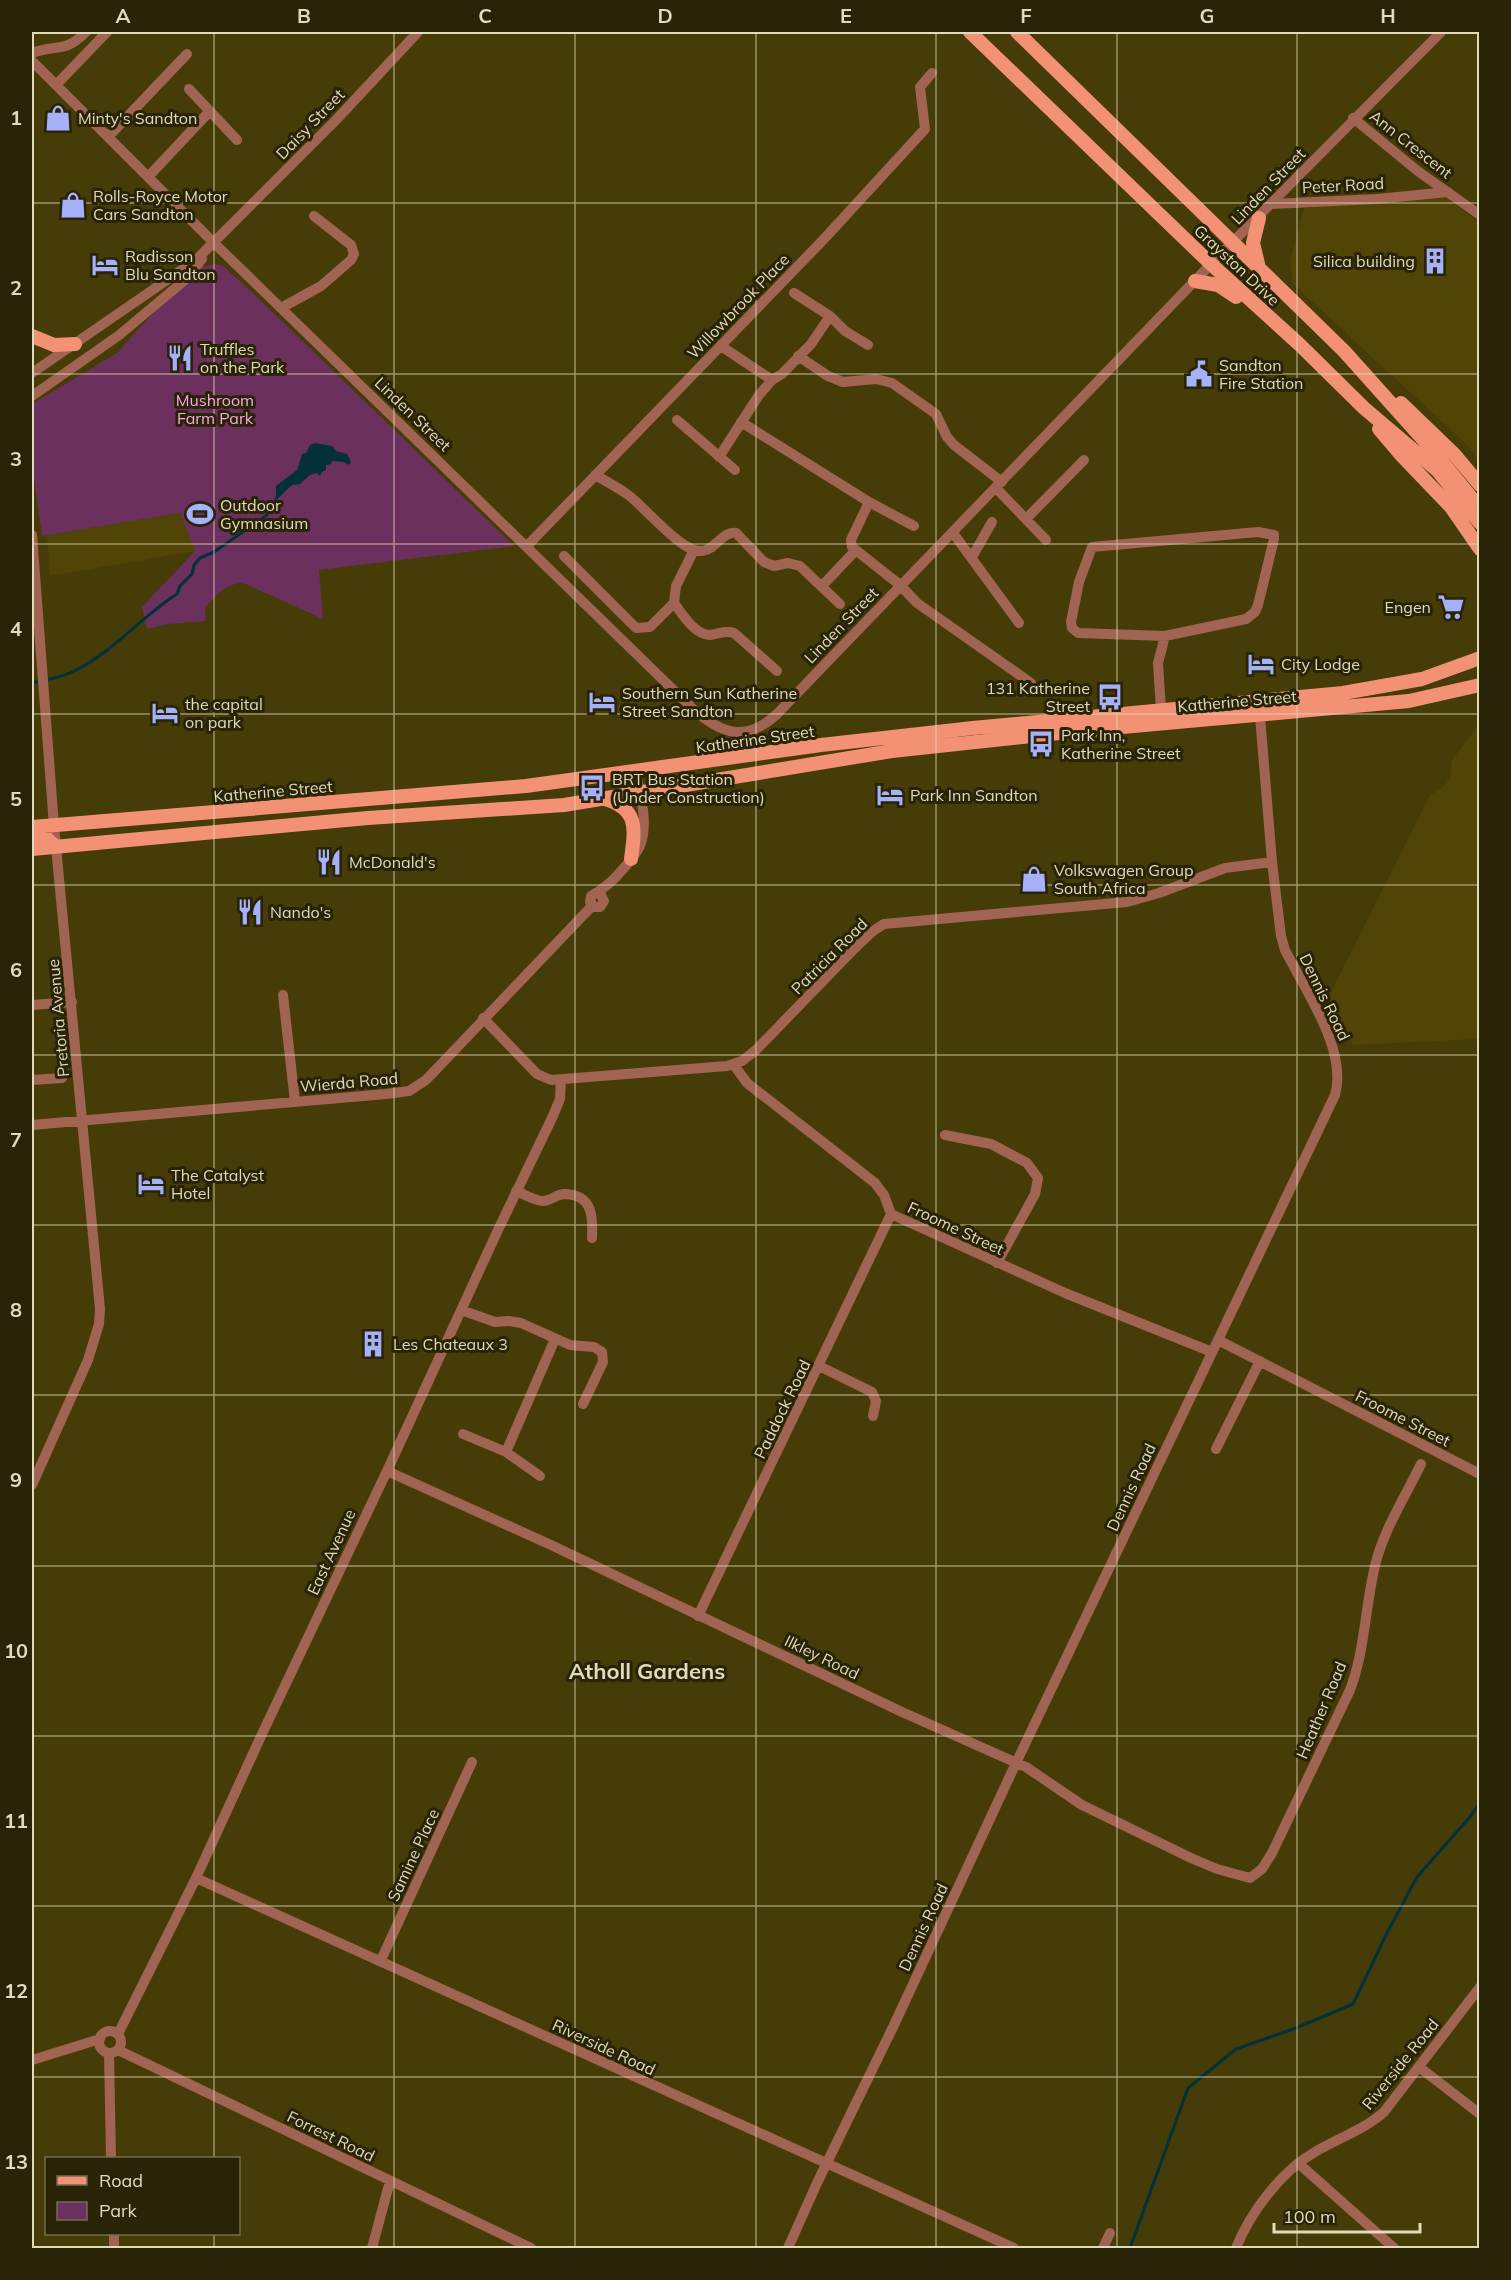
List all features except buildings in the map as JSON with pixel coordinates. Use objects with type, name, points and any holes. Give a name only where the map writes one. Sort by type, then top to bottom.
[{"type":"main road","name":"Grayston Drive","points":[[970,32],[1364,408],[1424,451],[1479,507]]},
{"type":"main road","name":"Grayston Drive","points":[[1017,32],[1344,351],[1479,523]]},
{"type":"main road","points":[[1259,218],[1253,243],[1254,256],[1259,269]]},
{"type":"main road","points":[[1195,281],[1218,285],[1232,293],[1263,319],[1300,345]]},
{"type":"main road","points":[[32,336],[54,345],[75,344]]},
{"type":"main road","points":[[1344,351],[1438,438],[1479,485]]},
{"type":"main road","points":[[1364,408],[1401,456],[1451,507],[1479,549]]},
{"type":"main road","name":"Katherine Street","points":[[32,827],[526,786],[821,745],[1317,695],[1382,687],[1422,679],[1461,666],[1479,656]]},
{"type":"main road","name":"Katherine Street","points":[[32,849],[368,818],[564,805],[892,751],[1078,731],[1409,702],[1479,687]]},
{"type":"main road","points":[[604,799],[624,808],[630,814],[634,829],[631,859]]},
{"type":"main road","points":[[32,837],[45,837],[56,847]]},
{"type":"street","points":[[32,53],[45,48],[72,45],[86,32]]},
{"type":"street","points":[[56,85],[108,32]]},
{"type":"street","name":"Daisy Street","points":[[32,396],[118,336],[185,280],[216,240],[336,120],[418,32]]},
{"type":"street","name":"Linden Street","points":[[32,61],[148,177],[216,240],[281,308],[436,456],[479,502],[704,719],[733,733],[752,731],[771,720],[1211,264],[1259,218],[1353,118],[1440,32]]},
{"type":"street","points":[[108,137],[187,54]]},
{"type":"street","name":"Willowbrook Place","points":[[527,546],[838,224],[926,129],[920,87],[932,74]]},
{"type":"street","points":[[189,89],[237,140]]},
{"type":"street","points":[[148,177],[210,112]]},
{"type":"street","name":"Ann Crescent","points":[[1353,118],[1419,172],[1479,215]]},
{"type":"street","points":[[1416,195],[1420,187],[1419,172]]},
{"type":"street","name":"Peter Road","points":[[1272,204],[1448,192]]},
{"type":"street","points":[[281,308],[321,286],[351,260],[354,254],[351,245],[314,216]]},
{"type":"street","name":"Daisy Street","points":[[32,373],[197,262]]},
{"type":"street","points":[[794,293],[830,316],[845,331],[868,345]]},
{"type":"street","points":[[719,457],[759,395],[816,339],[830,316]]},
{"type":"street","points":[[720,346],[772,380]]},
{"type":"street","points":[[798,356],[828,376],[843,382],[876,379],[892,383],[936,414],[947,437],[999,485],[1046,540]]},
{"type":"street","points":[[677,420],[735,470]]},
{"type":"street","points":[[741,422],[868,502],[914,526]]},
{"type":"street","points":[[1026,519],[1084,460]]},
{"type":"street","points":[[596,475],[628,495],[665,529],[694,550],[709,549],[726,535],[734,533],[764,562],[774,566],[795,564],[840,604]]},
{"type":"street","points":[[868,502],[851,540],[850,544],[855,551],[900,585],[917,603],[1031,683]]},
{"type":"street","points":[[972,557],[992,522]]},
{"type":"street","points":[[1258,532],[1274,535],[1262,593],[1252,614],[1241,621],[1165,636],[1094,634],[1074,631],[1071,622],[1073,611],[1087,556],[1092,547],[1258,532]]},
{"type":"street","points":[[953,533],[1019,623]]},
{"type":"street","name":"Pretoria Avenue","points":[[32,535],[54,825],[99,1292],[99,1324],[88,1360],[32,1485]]},
{"type":"street","points":[[564,556],[636,628],[650,627],[674,603],[676,586],[694,550]]},
{"type":"street","points":[[822,586],[855,551]]},
{"type":"street","points":[[674,603],[699,632],[711,635],[727,631],[734,633],[777,671]]},
{"type":"street","points":[[1161,710],[1158,663],[1165,636]]},
{"type":"street","name":"Dennis Road","points":[[788,2248],[1320,1128],[1338,1085],[1338,1063],[1335,1050],[1282,942],[1272,862],[1260,716]]},
{"type":"street","points":[[631,859],[641,844],[643,829],[636,772]]},
{"type":"street","name":"Wierda Road","points":[[32,1125],[386,1094],[415,1089],[592,906],[600,907],[601,896],[631,859]]},
{"type":"street","name":"Patricia Road","points":[[734,1065],[756,1050],[852,951],[884,924],[1126,902],[1159,893],[1225,868],[1272,862]]},
{"type":"street","points":[[283,995],[295,1102]]},
{"type":"street","points":[[32,1005],[72,1002]]},
{"type":"street","points":[[483,1018],[537,1074],[551,1080],[734,1065]]},
{"type":"street","name":"Froome Street","points":[[734,1065],[741,1077],[752,1087],[875,1183],[884,1195],[891,1214],[1091,1304],[1212,1352]]},
{"type":"street","points":[[32,1080],[62,1078]]},
{"type":"street","name":"East Avenue","points":[[118,2034],[196,1878],[558,1105],[561,1080]]},
{"type":"street","points":[[945,1135],[991,1144],[1027,1163],[1038,1178],[1035,1194],[997,1263]]},
{"type":"street","points":[[516,1191],[541,1201],[565,1194],[575,1196],[589,1205],[593,1216],[592,1238]]},
{"type":"street","name":"Paddock Road","points":[[698,1616],[891,1214]]},
{"type":"street","points":[[461,1310],[495,1322],[521,1323],[570,1345],[594,1347],[602,1352],[603,1362],[583,1404]]},
{"type":"street","points":[[506,1452],[555,1339]]},
{"type":"street","name":"Froome Street","points":[[1218,1340],[1479,1474]]},
{"type":"street","points":[[1216,1449],[1260,1361]]},
{"type":"street","points":[[819,1366],[872,1392],[876,1401],[873,1416]]},
{"type":"street","points":[[463,1434],[506,1452],[540,1476]]},
{"type":"street","name":"Heather Road","points":[[1240,1877],[1255,1876],[1267,1862],[1350,1690],[1357,1668],[1375,1564],[1421,1464]]},
{"type":"street","name":"Ilkley Road","points":[[387,1471],[551,1545],[902,1712],[1034,1771],[1082,1805],[1191,1858],[1240,1877]]},
{"type":"street","name":"Samine Place","points":[[381,1960],[472,1762]]},
{"type":"street","name":"Riverside Road","points":[[196,1878],[381,1960],[826,2165],[1014,2248]]},
{"type":"street","name":"Riverside Road","points":[[1236,2248],[1256,2210],[1298,2163],[1376,2119],[1419,2067],[1479,1987]]},
{"type":"street","points":[[32,2060],[100,2038],[106,2032],[118,2034],[122,2042],[113,2052],[111,2157]]},
{"type":"street","points":[[100,2038],[101,2048],[113,2052]]},
{"type":"street","name":"Forrest Road","points":[[113,2052],[531,2248]]},
{"type":"street","points":[[1419,2067],[1479,2114]]},
{"type":"street","points":[[1298,2163],[1394,2248]]},
{"type":"street","points":[[372,2248],[390,2181]]},
{"type":"street","points":[[1103,2248],[1110,2233]]},
{"type":"shaded area","points":[[1448,198],[1479,222],[1479,462],[1467,445],[1293,284],[1290,261],[1304,208]]},
{"type":"shaded area","points":[[180,513],[196,551],[50,576],[47,535]]},
{"type":"shaded area","points":[[1479,724],[1479,1039],[1353,1045],[1328,998],[1430,795],[1442,788],[1450,779],[1452,760]]},
{"type":"green space","name":"Mushroom Farm Park","points":[[214,264],[223,266],[252,292],[514,546],[319,570],[323,619],[241,582],[225,589],[209,603],[205,608],[206,621],[168,624],[147,629],[142,607],[195,551],[180,513],[42,536],[32,463],[32,404],[117,353],[154,312],[201,267]]},
{"type":"water","points":[[315,443],[332,446],[336,451],[347,454],[351,462],[349,465],[332,461],[331,464],[326,465],[326,470],[320,476],[317,473],[310,475],[300,484],[292,485],[273,503],[276,486],[297,470],[302,454],[306,453],[310,445]]},
{"type":"waterway","points":[[32,683],[71,672],[103,653],[177,594],[180,586],[192,574],[194,565],[200,558],[214,552],[267,515],[273,503]]},
{"type":"waterway","points":[[1130,2248],[1188,2088],[1236,2049],[1296,2028],[1353,2004],[1417,1877],[1480,1803]]},
{"type":"place","name":"Minty's Sandton","points":[[58,118]]},
{"type":"place","name":"Rolls-Royce Motor Cars Sandton","points":[[73,205]]},
{"type":"place","name":"Silica building","points":[[1435,261]]},
{"type":"place","name":"Radisson Blu Sandton","points":[[105,265]]},
{"type":"place","name":"Truffles on the Park","points":[[180,358]]},
{"type":"place","name":"Sandton Fire Station","points":[[1199,374]]},
{"type":"place","name":"Outdoor Gymnasium","points":[[200,514]]},
{"type":"place","name":"Engen","points":[[1451,607]]},
{"type":"place","name":"City Lodge","points":[[1261,664]]},
{"type":"place","name":"131 Katherine Street","points":[[1110,697]]},
{"type":"place","name":"Southern Sun Katherine Street Sandton","points":[[602,702]]},
{"type":"place","name":"the capital on park","points":[[165,713]]},
{"type":"place","name":"Park Inn, Katherine Street","points":[[1041,744]]},
{"type":"place","name":"BRT Bus Station (Under Construction)","points":[[592,788]]},
{"type":"place","name":"Park Inn Sandton","points":[[890,795]]},
{"type":"place","name":"McDonald's","points":[[329,862]]},
{"type":"place","name":"Volkswagen Group South Africa","points":[[1034,879]]},
{"type":"place","name":"Nando's","points":[[250,912]]},
{"type":"place","name":"The Catalyst Hotel","points":[[151,1184]]},
{"type":"place","name":"Les Chateaux 3","points":[[373,1344]]},
{"type":"district","name":"Atholl Gardens","points":[[647,1671]]}]
